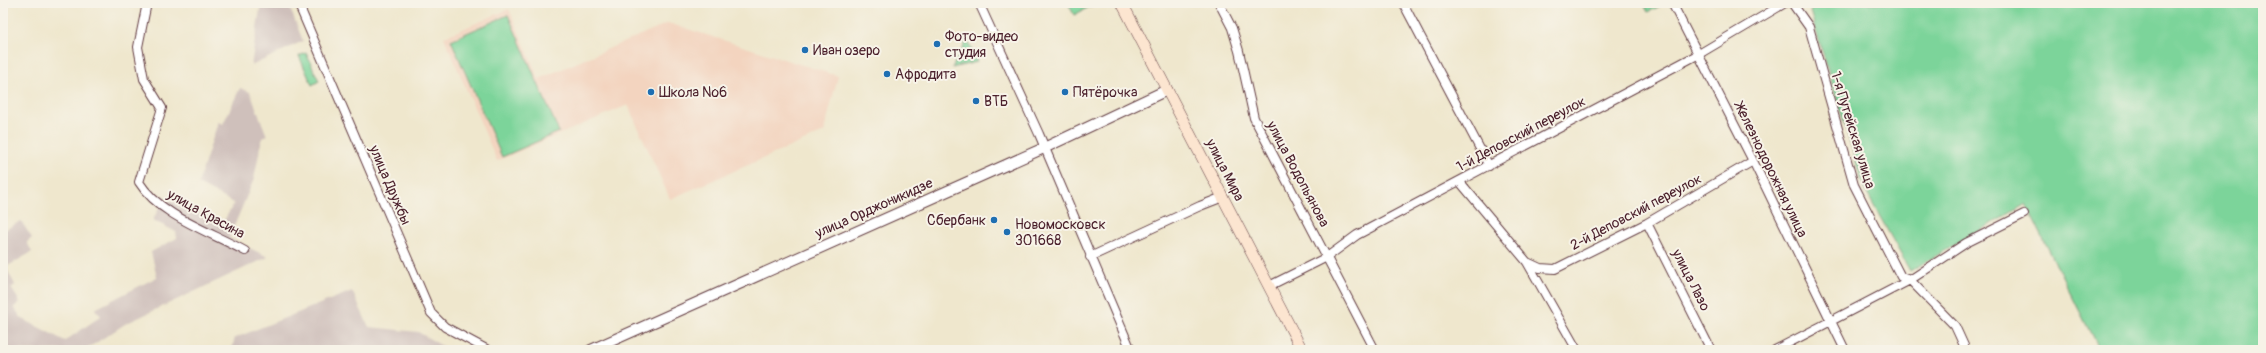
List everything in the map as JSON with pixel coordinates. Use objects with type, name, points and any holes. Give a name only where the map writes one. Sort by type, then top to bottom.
[{"type":"main road","name":"улица Мира","points":[[1122,3],[1302,350]]},
{"type":"street","name":"улица Красина","points":[[147,3],[138,47],[144,79],[162,108],[139,182],[144,191],[166,210],[245,251]]},
{"type":"street","name":"улица Дружбы","points":[[298,3],[431,313],[445,327],[488,350]]},
{"type":"street","points":[[979,3],[1044,148],[1131,350]]},
{"type":"street","name":"улица Водопьянова","points":[[1219,3],[1232,28],[1239,51],[1254,118],[1375,350]]},
{"type":"street","points":[[1403,3],[1489,166]]},
{"type":"street","name":"Железнодорожная улица","points":[[1672,3],[1753,161],[1845,350]]},
{"type":"street","name":"1-й Деповский переулок","points":[[1269,286],[1327,257],[1357,235],[1460,182],[1699,54],[1785,3]]},
{"type":"street","name":"1-я Путейская улица","points":[[1792,3],[1809,27],[1854,185],[1901,277],[1910,280],[1954,326],[1966,350]]},
{"type":"street","name":"улица Орджоникидзе","points":[[591,350],[1044,148],[1167,90]]},
{"type":"street","name":"2-й Деповский переулок","points":[[1527,262],[1540,268],[1554,269],[1647,223],[1753,161]]},
{"type":"street","points":[[1460,182],[1527,262],[1577,350]]},
{"type":"street","points":[[1090,257],[1200,206],[1223,198]]},
{"type":"street","points":[[1775,350],[1910,280],[1966,244],[2024,214]]},
{"type":"street","name":"улица Лазо","points":[[1647,223],[1711,350]]},
{"type":"shaded area","points":[[261,3],[288,3],[303,41],[251,66]]},
{"type":"shaded area","name":"Школа №6","points":[[509,9],[539,79],[668,23],[838,76],[824,132],[670,199],[628,105],[497,161],[444,37]]},
{"type":"shaded area","points":[[240,88],[250,92],[267,136],[262,138],[254,179],[229,238],[268,257],[125,324],[85,350],[9,350],[3,342],[3,231],[21,221],[32,238],[27,242],[32,252],[6,267],[15,285],[11,288],[20,302],[14,307],[21,318],[65,341],[101,316],[95,309],[157,277],[151,252],[177,238],[176,232],[153,220],[164,198],[224,221],[234,203],[198,184],[218,122],[223,124]]},
{"type":"shaded area","points":[[352,291],[369,327],[418,332],[449,350],[231,350],[235,338]]},
{"type":"green space","points":[[1068,3],[1095,3],[1095,4],[1074,15]]},
{"type":"green space","points":[[1643,3],[1659,3],[1660,6],[1648,12]]},
{"type":"green space","points":[[1823,3],[2263,3],[2263,350],[2099,350],[2026,204],[1910,271],[1864,188],[1810,11]]},
{"type":"green space","points":[[508,15],[559,132],[502,157],[451,40]]},
{"type":"green space","points":[[967,40],[977,62],[952,68]]},
{"type":"green space","points":[[306,53],[319,81],[312,85],[299,56]]},
{"type":"place","name":"Фото-видео студия","points":[[937,44]]},
{"type":"place","name":"Иван озеро","points":[[805,50]]},
{"type":"place","name":"Афродита","points":[[887,74]]},
{"type":"place","name":"Школа №6","points":[[651,92]]},
{"type":"place","name":"Пятёрочка","points":[[1065,92]]},
{"type":"place","name":"ВТБ","points":[[976,101]]},
{"type":"place","name":"Сбербанк","points":[[994,220]]},
{"type":"place","name":"Новомосковск 301668","points":[[1007,232]]}]
